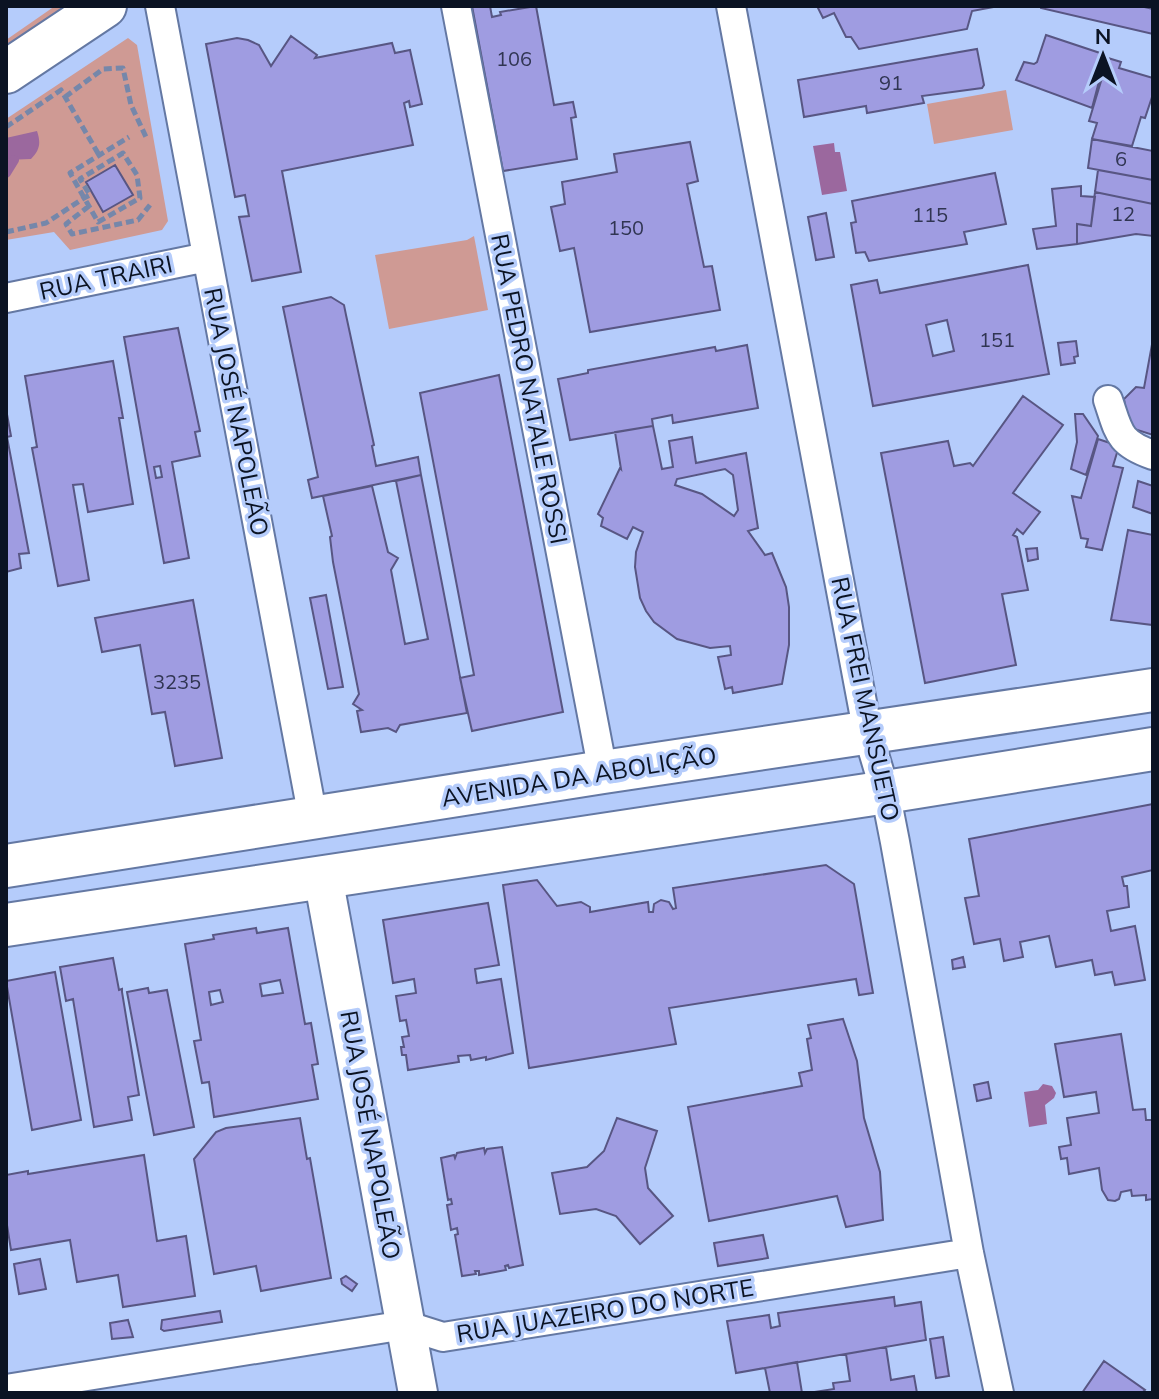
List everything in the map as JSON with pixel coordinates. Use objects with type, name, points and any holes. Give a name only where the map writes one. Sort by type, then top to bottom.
[{"type":"main road","points":[[6,72],[105,6]]},
{"type":"main road","name":"AVENIDA DA ABOLIÇÃO","points":[[6,866],[1153,690]]},
{"type":"main road","points":[[6,925],[1153,749]]},
{"type":"street","name":"RUA JOSÉ NAPOLEÃO","points":[[160,6],[313,818]]},
{"type":"street","name":"RUA PEDRO NATALE ROSSI","points":[[456,6],[603,772]]},
{"type":"street","name":"RUA FREI MANSUETO","points":[[731,6],[868,734],[885,791],[969,1253],[999,1393]]},
{"type":"street","name":"RUA TRAIRI","points":[[6,298],[207,257]]},
{"type":"street","points":[[1108,400],[1120,434],[1133,448],[1153,455]]},
{"type":"street","name":"RUA JOSÉ NAPOLEÃO","points":[[323,877],[418,1393]]},
{"type":"street","name":"RUA JUAZEIRO DO NORTE","points":[[6,1389],[405,1325],[443,1337],[969,1253]]},
{"type":"path","points":[[65,97],[103,69],[123,68],[131,105],[146,137]]},
{"type":"path","points":[[6,127],[61,90],[99,155]]},
{"type":"path","points":[[6,232],[46,223],[84,198],[90,195],[80,179],[123,153],[137,175],[140,198],[122,205],[98,222],[84,198],[70,173],[129,137]]},
{"type":"path","points":[[89,206],[66,224],[72,234],[138,220],[150,205]]},
{"type":"shaded area","points":[[55,6],[74,6],[6,51],[6,40]]},
{"type":"shaded area","points":[[128,38],[137,45],[168,221],[162,230],[70,250],[54,232],[6,240],[6,119]]},
{"type":"shaded area","points":[[1006,90],[1013,130],[934,144],[927,104]]},
{"type":"shaded area","points":[[37,131],[39,146],[31,159],[6,160],[6,138]]},
{"type":"shaded area","points":[[834,143],[835,152],[840,152],[847,191],[822,195],[813,146]]},
{"type":"shaded area","points":[[474,236],[488,310],[389,329],[375,255],[467,240]]},
{"type":"shaded area","points":[[1043,1084],[1052,1086],[1056,1093],[1045,1105],[1047,1124],[1029,1127],[1024,1092],[1038,1090]]},
{"type":"building","points":[[472,6],[490,6],[492,17],[501,15],[500,12],[536,6],[554,105],[573,102],[576,117],[571,118],[577,159],[503,171]]},
{"type":"building","points":[[817,6],[993,7],[972,11],[967,29],[859,49],[851,37],[846,37],[834,13],[823,18]]},
{"type":"building","points":[[1140,6],[1153,9],[1153,34],[1041,8]]},
{"type":"building","points":[[1046,35],[1106,55],[1092,108],[1016,80],[1024,62],[1037,62]]},
{"type":"building","points":[[291,36],[317,55],[315,58],[392,43],[395,53],[410,50],[422,104],[410,107],[409,101],[404,103],[413,145],[282,171],[301,272],[252,281],[239,217],[249,216],[245,195],[235,197],[206,44],[237,38],[248,40],[259,45],[271,66]]},
{"type":"building","points":[[977,49],[982,88],[922,96],[924,103],[867,113],[866,106],[804,117],[798,80]]},
{"type":"building","points":[[1108,58],[1121,62],[1119,68],[1153,78],[1153,94],[1145,118],[1141,117],[1132,146],[1092,139],[1097,123],[1089,121]]},
{"type":"building","points":[[1092,139],[1153,151],[1153,180],[1088,168]]},
{"type":"building","points":[[690,142],[698,181],[687,184],[704,267],[712,266],[720,310],[590,332],[574,248],[560,251],[551,207],[565,204],[562,182],[617,172],[614,154]]},
{"type":"building","points":[[115,165],[133,195],[103,212],[86,182]]},
{"type":"building","points":[[1098,170],[1153,180],[1153,204],[1095,192]]},
{"type":"building","points":[[995,173],[1006,224],[964,232],[967,244],[869,261],[865,252],[856,253],[851,223],[856,222],[852,201]]},
{"type":"building","points":[[1081,186],[1081,196],[1095,197],[1091,226],[1077,224],[1077,244],[1037,249],[1033,229],[1056,226],[1052,189]]},
{"type":"building","points":[[1095,192],[1153,204],[1153,236],[1136,234],[1077,244],[1077,224],[1091,226]]},
{"type":"building","points":[[826,213],[834,257],[816,260],[808,217]]},
{"type":"building","points":[[1028,265],[1049,374],[873,406],[851,285],[877,280],[880,293]],"holes":[[[947,320],[954,351],[933,356],[926,325]]]},
{"type":"building","points":[[331,297],[344,305],[376,466],[418,457],[421,475],[312,498],[308,480],[318,477],[283,307]]},
{"type":"building","points":[[178,328],[200,431],[195,432],[200,456],[172,462],[189,558],[164,563],[124,337]],"holes":[[[160,466],[162,477],[156,478],[154,467]]]},
{"type":"building","points":[[1153,339],[1153,435],[1128,427],[1124,399],[1136,387],[1144,388]]},
{"type":"building","points":[[1076,341],[1078,356],[1074,357],[1075,363],[1061,365],[1058,343]]},
{"type":"building","points":[[747,345],[758,408],[673,423],[672,415],[652,419],[653,426],[570,440],[558,379],[588,373],[588,370],[715,347],[716,351]]},
{"type":"building","points":[[113,361],[133,504],[88,512],[83,484],[73,485],[89,580],[58,586],[32,448],[37,447],[25,376]]},
{"type":"building","points":[[499,375],[563,712],[472,731],[460,678],[474,675],[420,393]]},
{"type":"building","points":[[1023,396],[1063,425],[1013,493],[1040,512],[1023,534],[1017,529],[1013,535],[1017,537],[1028,590],[1002,594],[1016,665],[925,683],[881,453],[948,441],[954,466],[970,463],[973,466]]},
{"type":"building","points":[[6,409],[11,436],[7,437],[29,553],[19,554],[21,568],[6,572]]},
{"type":"building","points":[[1075,414],[1083,414],[1098,436],[1086,475],[1071,469],[1077,442]]},
{"type":"building","points":[[653,426],[662,469],[673,467],[669,441],[692,437],[696,463],[746,453],[758,528],[748,531],[765,555],[772,553],[786,587],[789,645],[782,684],[733,693],[732,687],[725,689],[718,657],[731,655],[730,646],[710,648],[677,639],[654,622],[646,611],[640,598],[635,567],[643,532],[633,527],[627,539],[601,526],[603,518],[598,514],[621,469],[615,432]],"holes":[[[725,469],[733,475],[738,510],[734,516],[702,494],[675,485],[677,479]]]},
{"type":"building","points":[[1098,439],[1119,446],[1113,466],[1123,468],[1102,550],[1086,547],[1088,539],[1081,538],[1072,496],[1081,498]]},
{"type":"building","points":[[421,475],[467,713],[400,725],[396,732],[388,728],[361,732],[357,711],[362,710],[353,704],[359,694],[323,496],[372,486],[388,552],[398,558],[391,570],[405,644],[428,639],[396,481]]},
{"type":"building","points":[[1138,481],[1153,486],[1153,514],[1133,507]]},
{"type":"building","points":[[1128,530],[1153,535],[1153,625],[1111,620]]},
{"type":"building","points":[[1037,548],[1038,559],[1028,561],[1026,549]]},
{"type":"building","points":[[326,595],[343,687],[328,689],[310,598]]},
{"type":"building","points":[[193,600],[222,758],[175,766],[165,712],[152,714],[140,645],[102,652],[95,618]]},
{"type":"building","points":[[1153,804],[1153,870],[1122,877],[1124,886],[1127,886],[1129,907],[1107,911],[1111,931],[1135,926],[1145,980],[1115,985],[1112,972],[1095,975],[1092,960],[1056,967],[1049,936],[1020,942],[1023,957],[1004,961],[1000,939],[974,944],[965,898],[979,896],[969,839]]},
{"type":"building","points":[[826,865],[854,884],[873,993],[859,995],[856,979],[669,1008],[676,1044],[529,1068],[503,885],[537,880],[557,906],[581,902],[590,907],[590,912],[648,902],[649,912],[653,912],[654,904],[661,900],[676,908],[673,888]]},
{"type":"building","points":[[488,903],[499,965],[475,969],[477,983],[501,979],[513,1053],[486,1060],[486,1057],[471,1060],[470,1055],[458,1056],[459,1062],[408,1070],[406,1055],[402,1055],[401,1047],[404,1047],[402,1037],[409,1036],[406,1020],[400,1021],[396,996],[416,993],[414,979],[393,983],[383,920]]},
{"type":"building","points":[[256,928],[257,933],[288,928],[305,1024],[311,1023],[318,1064],[312,1065],[318,1099],[214,1117],[209,1082],[202,1083],[194,1041],[201,1040],[185,944],[214,939],[213,935]],"holes":[[[280,980],[283,993],[262,996],[260,984]],[[220,990],[223,1002],[211,1005],[209,992]]]},
{"type":"building","points":[[963,957],[965,967],[953,969],[952,960]]},
{"type":"building","points":[[113,958],[119,990],[122,989],[139,1095],[128,1097],[132,1120],[94,1127],[73,999],[66,1001],[60,967]]},
{"type":"building","points":[[55,972],[81,1120],[32,1130],[6,981]]},
{"type":"building","points":[[148,988],[149,993],[167,990],[194,1127],[154,1135],[127,992]]},
{"type":"building","points":[[843,1019],[857,1061],[864,1118],[880,1172],[883,1220],[846,1227],[837,1196],[709,1221],[688,1107],[802,1086],[799,1073],[812,1070],[808,1025]]},
{"type":"building","points":[[1121,1034],[1133,1110],[1145,1109],[1146,1120],[1153,1120],[1153,1199],[1146,1200],[1146,1195],[1132,1196],[1131,1190],[1121,1192],[1115,1201],[1108,1200],[1102,1190],[1099,1168],[1069,1174],[1067,1158],[1061,1159],[1059,1147],[1071,1145],[1067,1118],[1099,1113],[1096,1092],[1064,1097],[1055,1044]]},
{"type":"building","points":[[988,1082],[991,1098],[977,1101],[974,1085]]},
{"type":"building","points":[[300,1118],[331,1278],[261,1291],[256,1266],[214,1274],[194,1159],[216,1132],[226,1128]]},
{"type":"building","points":[[617,1118],[657,1131],[645,1168],[648,1188],[673,1216],[640,1244],[616,1216],[596,1209],[560,1214],[552,1173],[587,1167],[604,1151]]},
{"type":"building","points":[[502,1147],[523,1265],[509,1268],[508,1265],[505,1266],[506,1270],[479,1275],[479,1271],[475,1271],[476,1274],[462,1276],[455,1235],[458,1234],[457,1228],[451,1230],[447,1205],[452,1204],[451,1199],[448,1200],[441,1158],[454,1155],[455,1158],[457,1153],[484,1148],[485,1153],[487,1149]]},
{"type":"building","points":[[144,1155],[157,1241],[186,1236],[195,1296],[123,1307],[118,1275],[77,1282],[70,1240],[11,1250],[6,1219],[6,1175]]},
{"type":"building","points":[[763,1235],[768,1258],[718,1266],[714,1243]]},
{"type":"building","points":[[40,1259],[46,1289],[19,1294],[14,1264]]},
{"type":"building","points":[[346,1276],[357,1284],[352,1291],[342,1284],[341,1279]]},
{"type":"building","points":[[894,1297],[895,1306],[921,1302],[926,1340],[736,1373],[727,1321],[769,1315],[771,1328],[780,1326],[778,1313]]},
{"type":"building","points":[[220,1311],[222,1322],[161,1329],[162,1320]]},
{"type":"building","points":[[128,1320],[133,1337],[112,1339],[110,1323]]},
{"type":"building","points":[[943,1337],[949,1376],[936,1378],[930,1339]]},
{"type":"building","points":[[886,1347],[891,1380],[914,1376],[917,1393],[808,1393],[834,1389],[833,1383],[850,1381],[846,1354]]},
{"type":"building","points":[[1104,1361],[1145,1390],[1142,1393],[1082,1393]]},
{"type":"building","points":[[797,1362],[802,1393],[770,1393],[765,1368]]},
{"type":"waterway","points":[[6,173],[14,160]]}]
